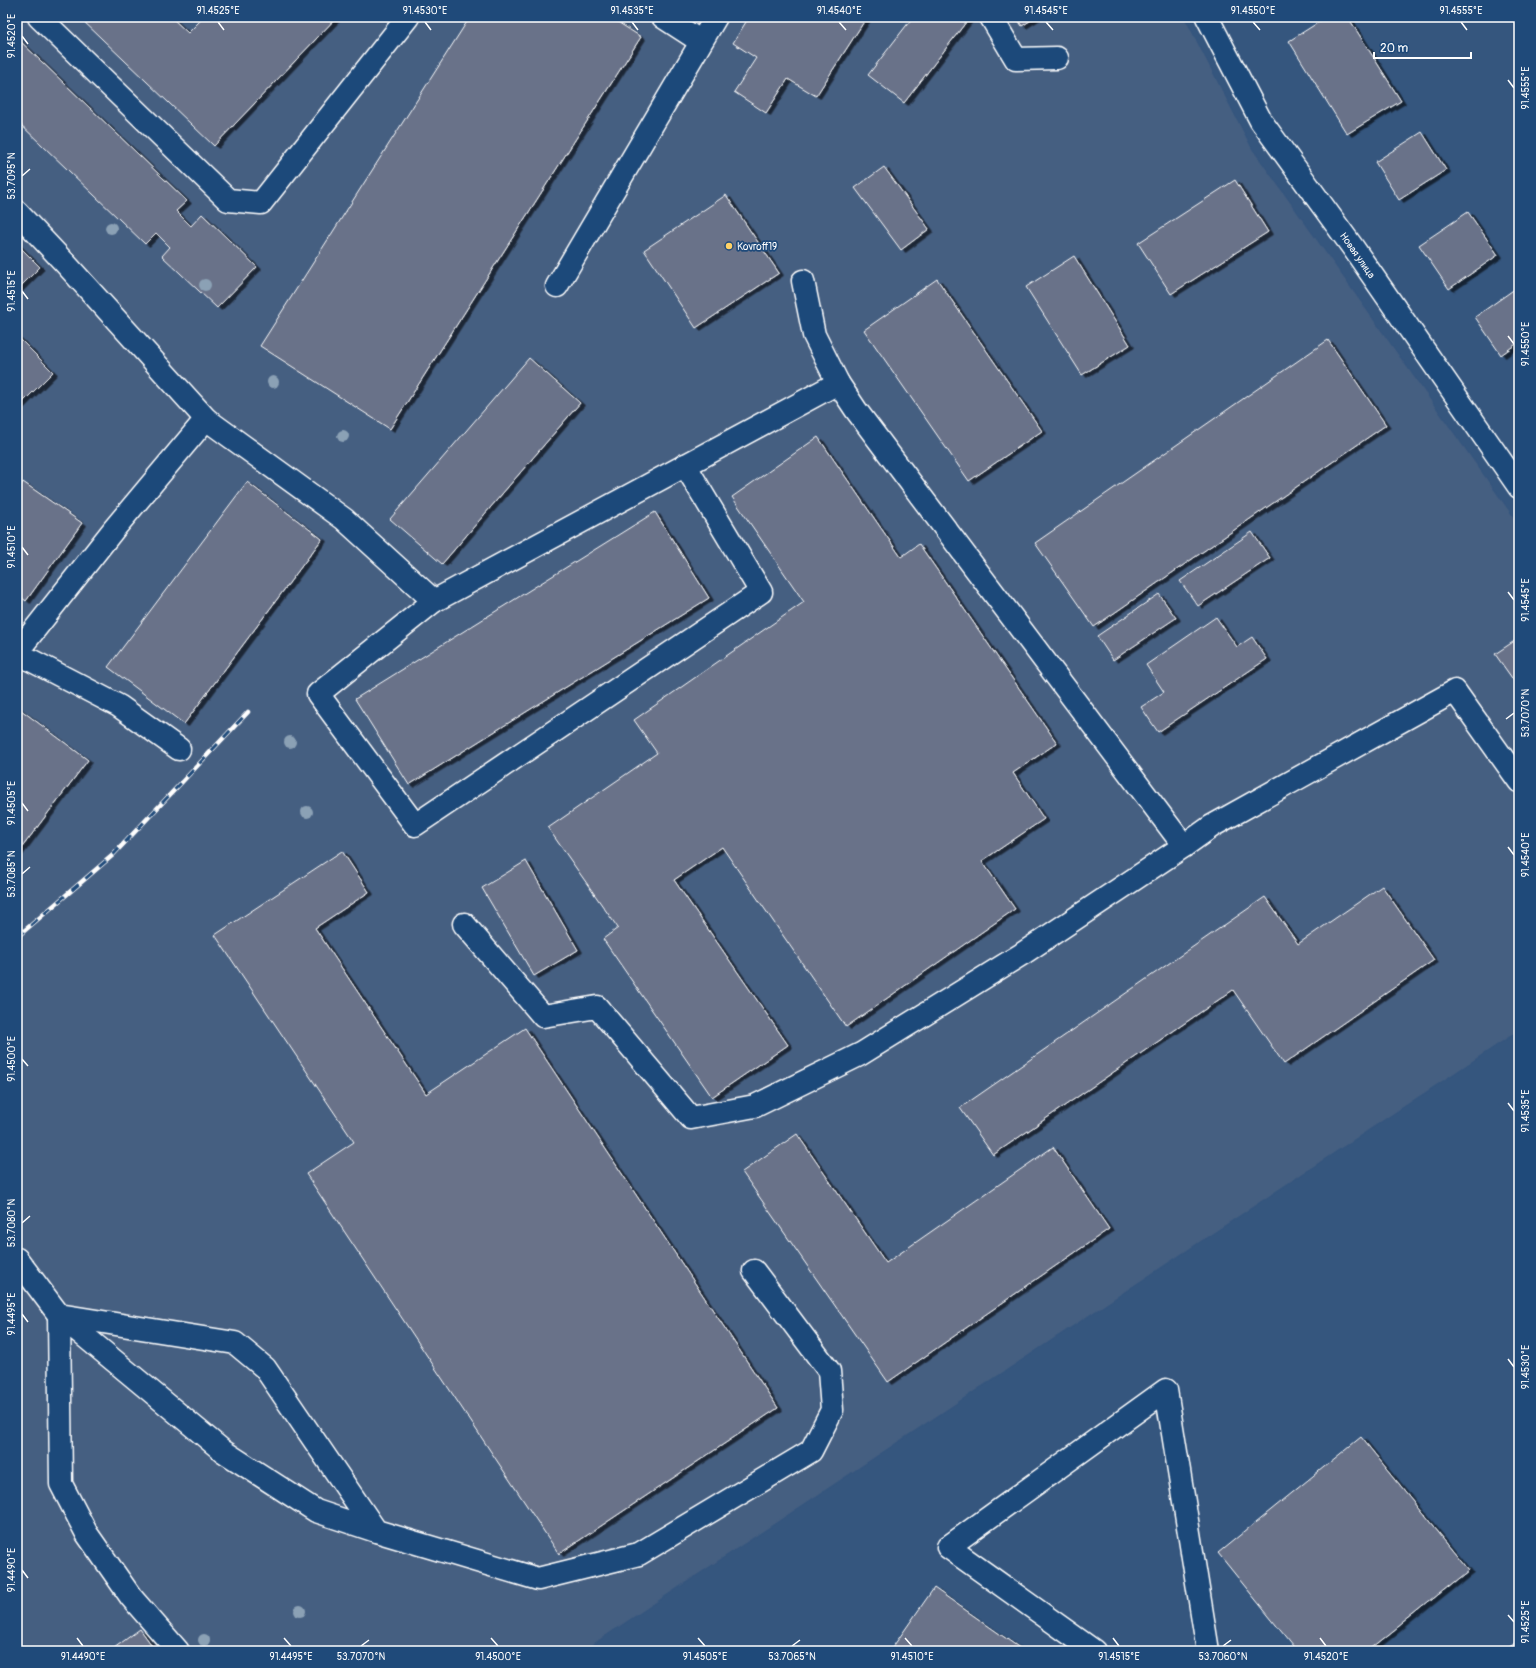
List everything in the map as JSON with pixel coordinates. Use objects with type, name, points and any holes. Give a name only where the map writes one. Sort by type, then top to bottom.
[{"type":"street","points":[[39,17],[228,200],[261,203],[408,17]]},
{"type":"street","points":[[663,17],[700,41]]},
{"type":"street","points":[[557,286],[700,41],[716,17]]},
{"type":"street","points":[[991,17],[1016,60],[1057,58]]},
{"type":"street","name":"Новая улица","points":[[1207,17],[1261,121],[1354,249],[1519,487]]},
{"type":"street","points":[[17,212],[206,419],[344,519],[434,601]]},
{"type":"street","points":[[803,281],[814,335],[838,383],[856,410],[1184,846]]},
{"type":"street","points":[[686,465],[761,592],[415,825],[318,694],[434,601],[686,465],[838,383]]},
{"type":"street","points":[[179,749],[119,706],[17,653],[114,529],[206,419]]},
{"type":"street","points":[[464,924],[543,1016],[597,1007],[691,1118],[755,1106],[861,1054],[1022,954],[1212,826],[1455,691],[1519,781]]},
{"type":"street","points":[[17,1259],[59,1315],[223,1451],[316,1511],[538,1579],[639,1554],[811,1451],[832,1410],[829,1371],[754,1271]]},
{"type":"street","points":[[59,1315],[235,1342],[264,1368],[376,1530]]},
{"type":"street","points":[[59,1315],[61,1484],[87,1534],[127,1591],[178,1651]]},
{"type":"street","points":[[1094,1651],[948,1547],[1166,1390],[1208,1651]]},
{"type":"shaded area","points":[[17,17],[1184,17],[1252,149],[1519,525],[1519,1030],[582,1651],[17,1651]]},
{"type":"building","points":[[79,17],[171,17],[188,33],[204,17],[337,17],[214,146]]},
{"type":"building","points":[[470,17],[610,17],[641,37],[390,429],[260,346]]},
{"type":"building","points":[[749,17],[867,17],[816,96],[788,79],[766,113],[734,92],[756,58],[733,43]]},
{"type":"building","points":[[913,17],[970,17],[904,103],[868,75]]},
{"type":"building","points":[[1016,17],[1036,17],[1022,26]]},
{"type":"building","points":[[1327,17],[1348,17],[1401,101],[1347,134],[1289,41]]},
{"type":"building","points":[[17,38],[187,201],[176,211],[191,226],[202,214],[257,267],[217,308],[162,256],[170,247],[156,233],[145,244],[17,121]]},
{"type":"building","points":[[1422,132],[1446,170],[1399,200],[1375,162]]},
{"type":"building","points":[[884,167],[929,229],[901,250],[855,188]]},
{"type":"building","points":[[1235,180],[1268,232],[1171,294],[1138,243]]},
{"type":"building","points":[[726,195],[779,273],[696,328],[644,250]]},
{"type":"building","points":[[1468,212],[1498,255],[1449,289],[1419,245]]},
{"type":"building","points":[[17,244],[40,267],[17,290]]},
{"type":"building","points":[[1074,256],[1130,345],[1082,375],[1026,287]]},
{"type":"building","points":[[937,279],[1042,431],[969,481],[864,330]]},
{"type":"building","points":[[1519,286],[1519,342],[1501,355],[1475,317]]},
{"type":"building","points":[[17,336],[53,372],[17,408]]},
{"type":"building","points":[[1328,340],[1386,425],[1094,627],[1035,543]]},
{"type":"building","points":[[529,358],[580,403],[442,564],[390,519]]},
{"type":"building","points":[[818,437],[901,557],[919,544],[1057,743],[1013,773],[1044,819],[982,861],[1015,909],[846,1027],[722,847],[674,880],[788,1045],[712,1097],[603,939],[618,928],[548,828],[657,753],[634,720],[804,602],[732,497]]},
{"type":"building","points":[[23,482],[82,523],[26,601],[17,594],[17,491]]},
{"type":"building","points":[[247,482],[322,539],[184,724],[108,667]]},
{"type":"building","points":[[655,512],[709,598],[409,785],[355,699]]},
{"type":"building","points":[[1252,532],[1270,558],[1198,606],[1180,581]]},
{"type":"building","points":[[1159,594],[1176,618],[1113,660],[1097,636]]},
{"type":"building","points":[[1216,617],[1237,647],[1252,637],[1267,659],[1158,732],[1141,707],[1164,692],[1146,665]]},
{"type":"building","points":[[1519,638],[1519,688],[1495,654]]},
{"type":"building","points":[[17,707],[88,760],[17,854]]},
{"type":"building","points":[[342,851],[369,892],[315,928],[426,1094],[525,1028],[778,1408],[559,1554],[306,1174],[354,1142],[215,935]]},
{"type":"building","points":[[526,861],[578,950],[534,976],[482,888]]},
{"type":"building","points":[[1382,886],[1434,960],[1284,1064],[1233,990],[993,1155],[960,1108],[1265,897],[1298,944]]},
{"type":"building","points":[[797,1134],[886,1263],[1053,1147],[1109,1229],[888,1382],[742,1172]]},
{"type":"building","points":[[1361,1437],[1469,1570],[1368,1651],[1297,1651],[1218,1553]]},
{"type":"building","points":[[934,1588],[1024,1651],[890,1651]]},
{"type":"building","points":[[140,1629],[156,1651],[110,1651]]},
{"type":"building","points":[[1519,1640],[1519,1651],[1504,1651]]},
{"type":"railway","points":[[17,937],[113,855],[248,712]]},
{"type":"place","name":"Kovroff19","points":[[729,246]]}]
